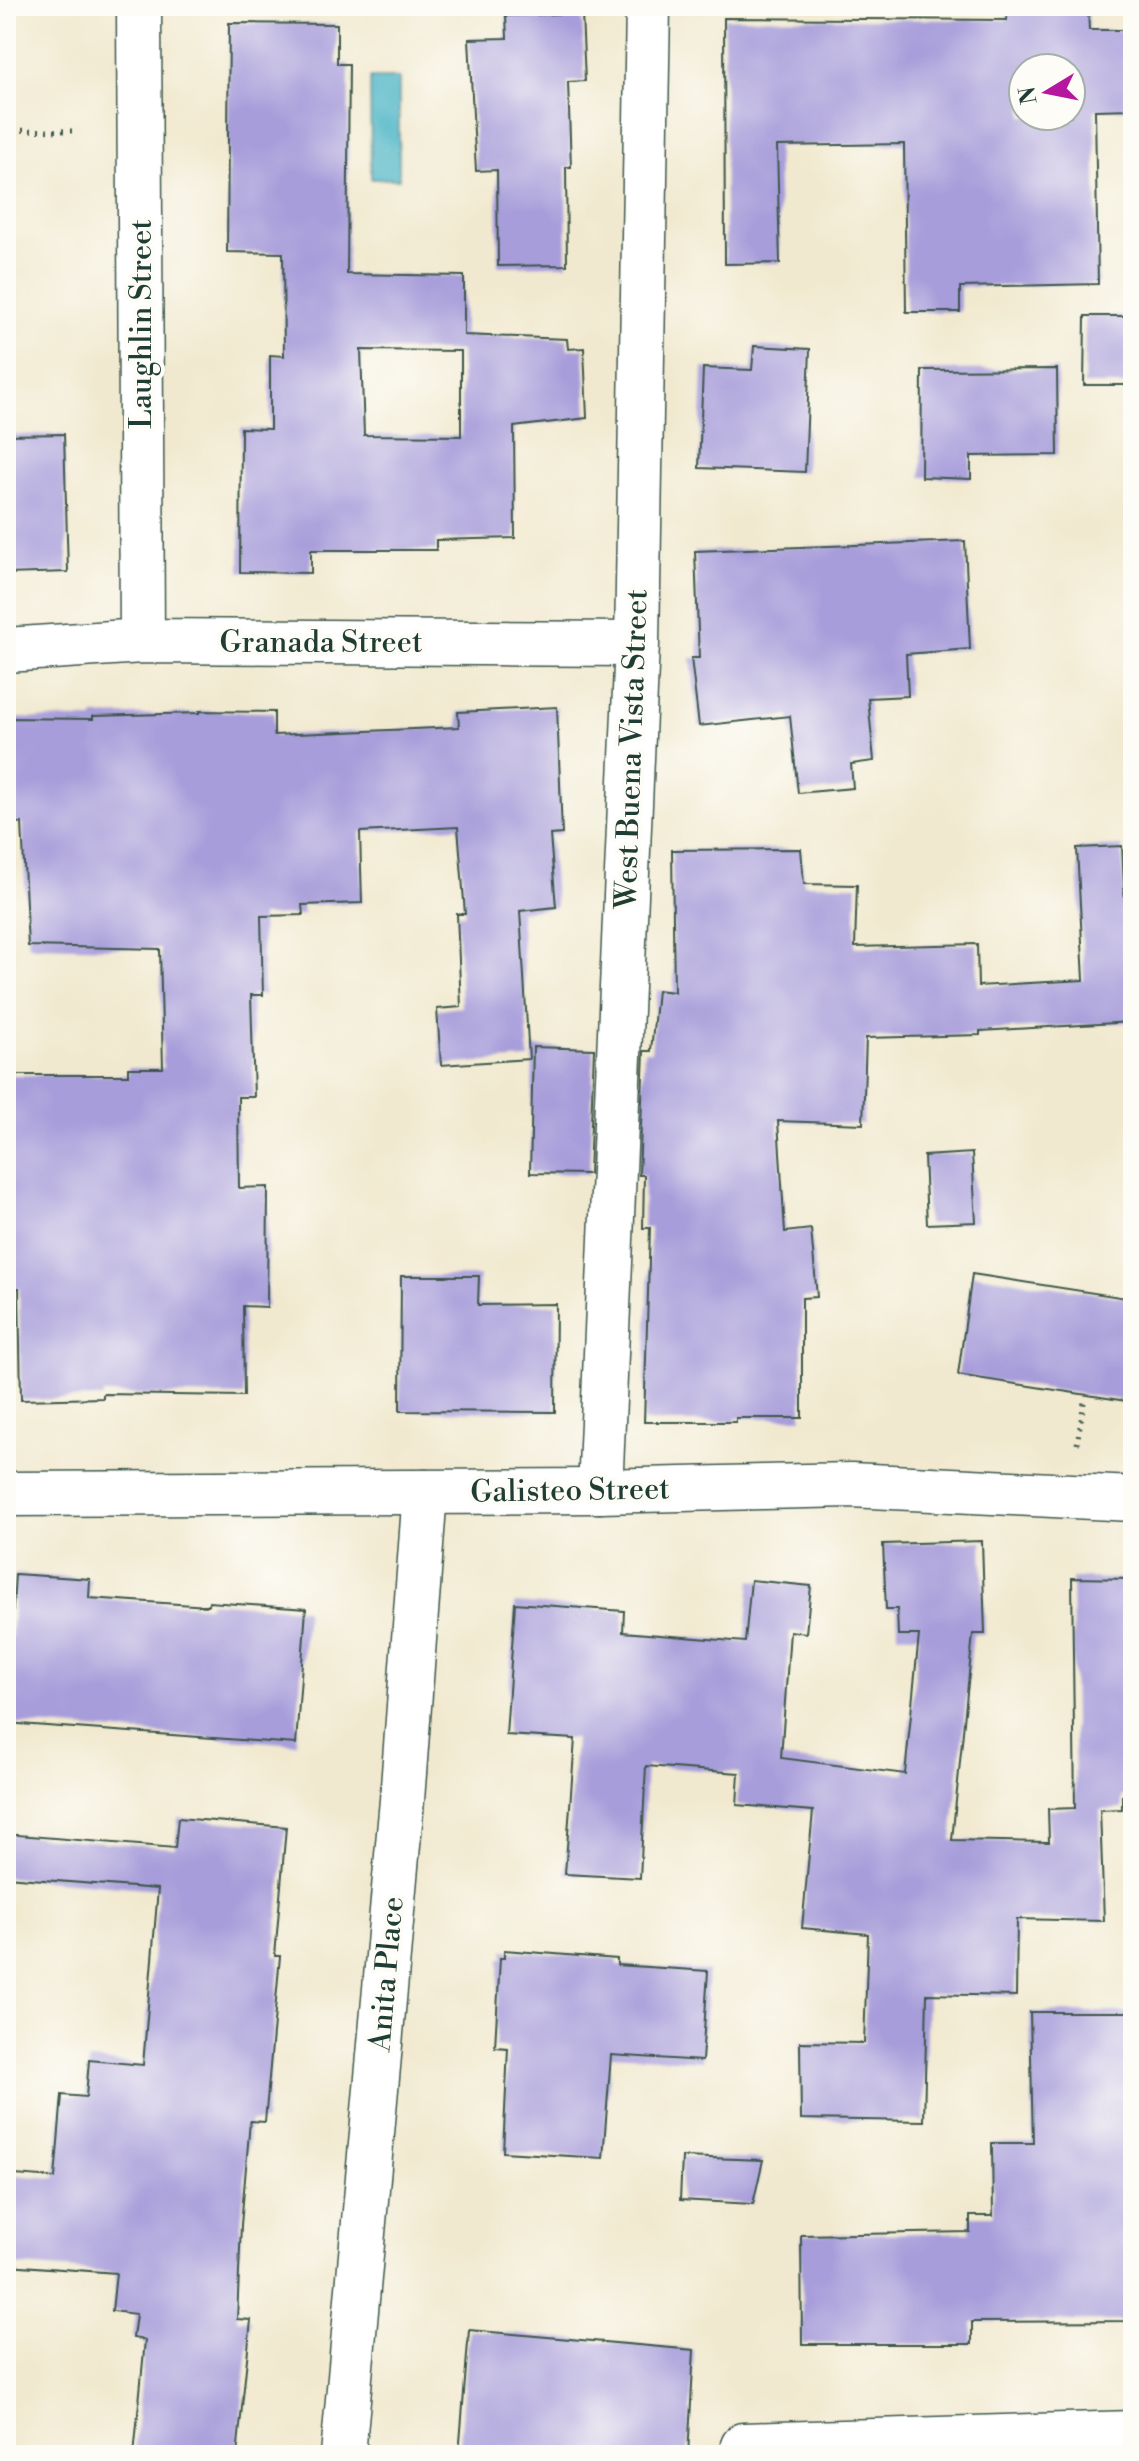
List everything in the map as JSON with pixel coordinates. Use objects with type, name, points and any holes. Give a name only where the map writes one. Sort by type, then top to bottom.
[{"type":"street","name":"Laughlin Street","points":[[139,6],[142,641]]},
{"type":"street","name":"West Buena Vista Street","points":[[600,1491],[637,644],[648,6]]},
{"type":"street","name":"Granada Street","points":[[6,650],[142,641],[637,644]]},
{"type":"street","name":"Galisteo Street","points":[[6,1494],[600,1491],[851,1485],[1133,1499]]},
{"type":"street","name":"Anita Place","points":[[343,2455],[402,1800],[425,1492]]},
{"type":"street","points":[[743,2445],[1133,2433]]},
{"type":"path","points":[[6,130],[72,131]]},
{"type":"path","points":[[6,156],[15,155]]},
{"type":"path","points":[[1076,1449],[1084,1402]]},
{"type":"water","points":[[370,78],[399,78],[399,179],[371,179]]},
{"type":"building","points":[[1088,9],[1089,30],[1133,30],[1133,109],[1095,110],[1098,284],[960,287],[960,312],[906,312],[904,144],[777,146],[780,263],[725,264],[724,18],[1007,20],[1007,11]]},
{"type":"building","points":[[582,13],[585,81],[568,82],[571,167],[566,167],[567,265],[498,266],[497,170],[476,171],[469,39],[507,38],[506,16]]},
{"type":"building","points":[[229,23],[337,24],[337,64],[349,64],[347,274],[464,276],[464,335],[567,339],[568,349],[584,348],[587,418],[514,427],[515,538],[436,540],[436,550],[311,550],[311,573],[240,572],[241,428],[270,429],[270,355],[284,356],[283,253],[227,252]],"holes":[[[361,350],[461,351],[461,436],[364,435]]]},
{"type":"building","points":[[1085,316],[1133,316],[1133,385],[1084,385]]},
{"type":"building","points":[[754,346],[810,349],[805,472],[699,468],[703,368],[752,370]]},
{"type":"building","points":[[1057,369],[1058,455],[971,456],[971,479],[921,477],[922,370]]},
{"type":"building","points":[[64,434],[68,572],[6,574],[6,435]]},
{"type":"building","points":[[965,541],[970,649],[906,654],[908,696],[868,698],[874,761],[851,764],[853,788],[798,793],[790,716],[699,726],[691,658],[699,658],[695,551]]},
{"type":"building","points":[[557,707],[562,834],[550,835],[556,907],[520,911],[529,1059],[441,1065],[437,1009],[461,1007],[457,914],[465,914],[458,827],[360,832],[362,903],[302,905],[303,915],[261,916],[263,995],[251,995],[254,1097],[238,1097],[239,1188],[268,1187],[267,1307],[243,1306],[244,1396],[103,1394],[103,1398],[21,1400],[19,1288],[6,1288],[6,1075],[128,1075],[128,1068],[163,1068],[160,949],[28,946],[22,823],[6,823],[6,718],[93,719],[93,716],[199,711],[274,712],[274,735],[459,727],[458,712]]},
{"type":"building","points":[[1122,846],[1131,1022],[980,1031],[980,1035],[866,1038],[863,1124],[778,1121],[785,1232],[811,1229],[817,1297],[802,1298],[802,1418],[644,1422],[650,1228],[643,1228],[644,1175],[639,1175],[644,1051],[651,1051],[657,990],[674,992],[672,850],[801,849],[804,884],[857,885],[855,947],[977,944],[978,986],[1084,980],[1077,848]]},
{"type":"building","points":[[533,1047],[594,1049],[589,1174],[530,1173]]},
{"type":"building","points":[[972,1153],[976,1222],[927,1224],[924,1156]]},
{"type":"building","points":[[972,1274],[1133,1299],[1133,1402],[958,1375]]},
{"type":"building","points":[[401,1276],[479,1276],[478,1305],[556,1304],[555,1412],[400,1411]]},
{"type":"building","points":[[982,1541],[985,1634],[973,1634],[952,1840],[1049,1842],[1048,1809],[1075,1808],[1072,1578],[1133,1579],[1133,1795],[1122,1796],[1122,1809],[1100,1810],[1104,1921],[1017,1919],[1016,1996],[927,1994],[924,2121],[801,2119],[800,2042],[864,2043],[868,1934],[802,1928],[813,1811],[737,1805],[739,1773],[646,1766],[640,1878],[565,1874],[575,1739],[506,1735],[515,1603],[624,1611],[623,1632],[745,1642],[751,1580],[811,1586],[806,1633],[790,1631],[781,1758],[905,1774],[919,1635],[898,1635],[897,1609],[886,1609],[883,1544]]},
{"type":"building","points":[[15,1574],[90,1579],[89,1598],[306,1609],[296,1744],[6,1723]]},
{"type":"building","points":[[178,1818],[286,1827],[275,1956],[280,1956],[265,2122],[250,2121],[241,2225],[237,2319],[251,2320],[237,2455],[134,2455],[145,2340],[133,2338],[136,2314],[112,2311],[116,2273],[8,2265],[15,2175],[55,2178],[62,2095],[86,2097],[89,2060],[143,2065],[158,1889],[6,1877],[6,1834],[175,1848]]},
{"type":"building","points":[[504,1950],[617,1959],[617,1965],[708,1971],[702,2061],[611,2055],[603,2158],[503,2152],[508,2048],[495,2047],[500,1958],[504,1958]]},
{"type":"building","points":[[1030,2012],[1133,2012],[1133,2321],[972,2322],[972,2344],[802,2344],[801,2235],[970,2232],[970,2216],[993,2216],[992,2143],[1033,2143]]},
{"type":"building","points":[[682,2157],[763,2160],[753,2204],[680,2200]]},
{"type":"building","points":[[469,2330],[694,2350],[688,2455],[459,2455]]}]
